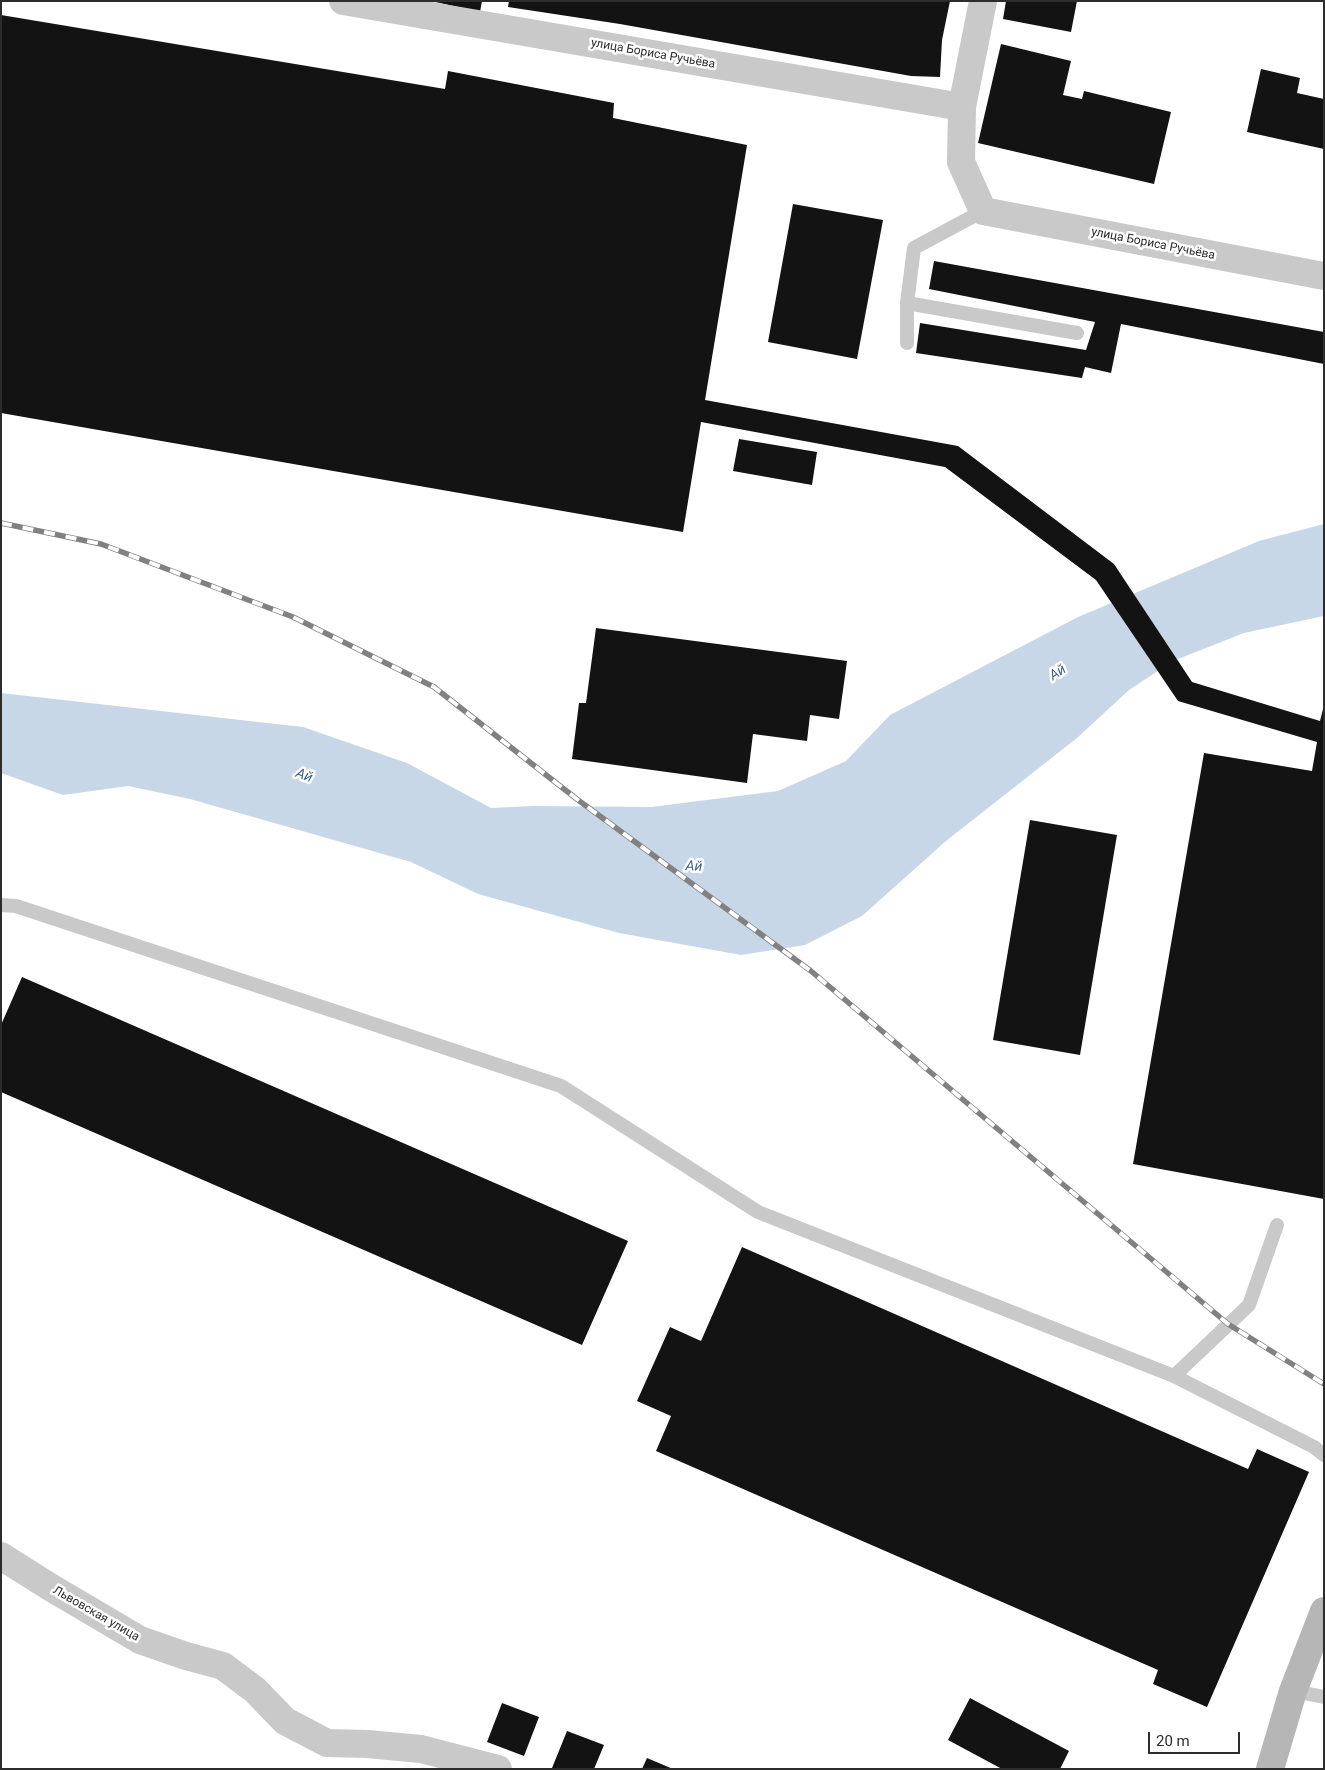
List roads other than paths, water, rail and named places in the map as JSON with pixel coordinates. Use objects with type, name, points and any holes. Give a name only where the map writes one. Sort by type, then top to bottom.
[{"type":"street","name":"улица Бориса Ручьёва","points":[[344,1],[962,107]]},
{"type":"street","points":[[983,1],[962,107],[961,162],[983,211]]},
{"type":"street","name":"улица Бориса Ручьёва","points":[[983,211],[1324,276]]},
{"type":"street","name":"Львовская улица","points":[[1,1556],[140,1640],[186,1656],[223,1666],[255,1690],[285,1721],[327,1743],[368,1744],[421,1749],[498,1769]]},
{"type":"street","points":[[1270,1769],[1293,1691],[1324,1610]]},
{"type":"lane","points":[[907,343],[906,303],[914,248],[983,211]]},
{"type":"lane","points":[[906,303],[1078,333]]},
{"type":"lane","points":[[1,905],[16,906],[561,1086],[758,1212],[1174,1376],[1314,1447],[1324,1455]]},
{"type":"lane","points":[[1174,1376],[1249,1304],[1277,1225]]},
{"type":"lane","points":[[1293,1691],[1324,1697]]},
{"type":"water","name":"Ай","points":[[1324,524],[1324,616],[1244,633],[1173,661],[1129,690],[1077,738],[946,841],[862,916],[805,945],[741,955],[619,933],[478,894],[411,862],[190,799],[128,786],[63,795],[1,773],[1,693],[303,727],[407,763],[491,808],[532,806],[651,807],[778,791],[846,761],[890,715],[1078,617],[1259,541]]},
{"type":"railway","points":[[1,523],[101,544],[293,617],[434,687],[578,800],[811,971],[1228,1324],[1324,1384]]}]
